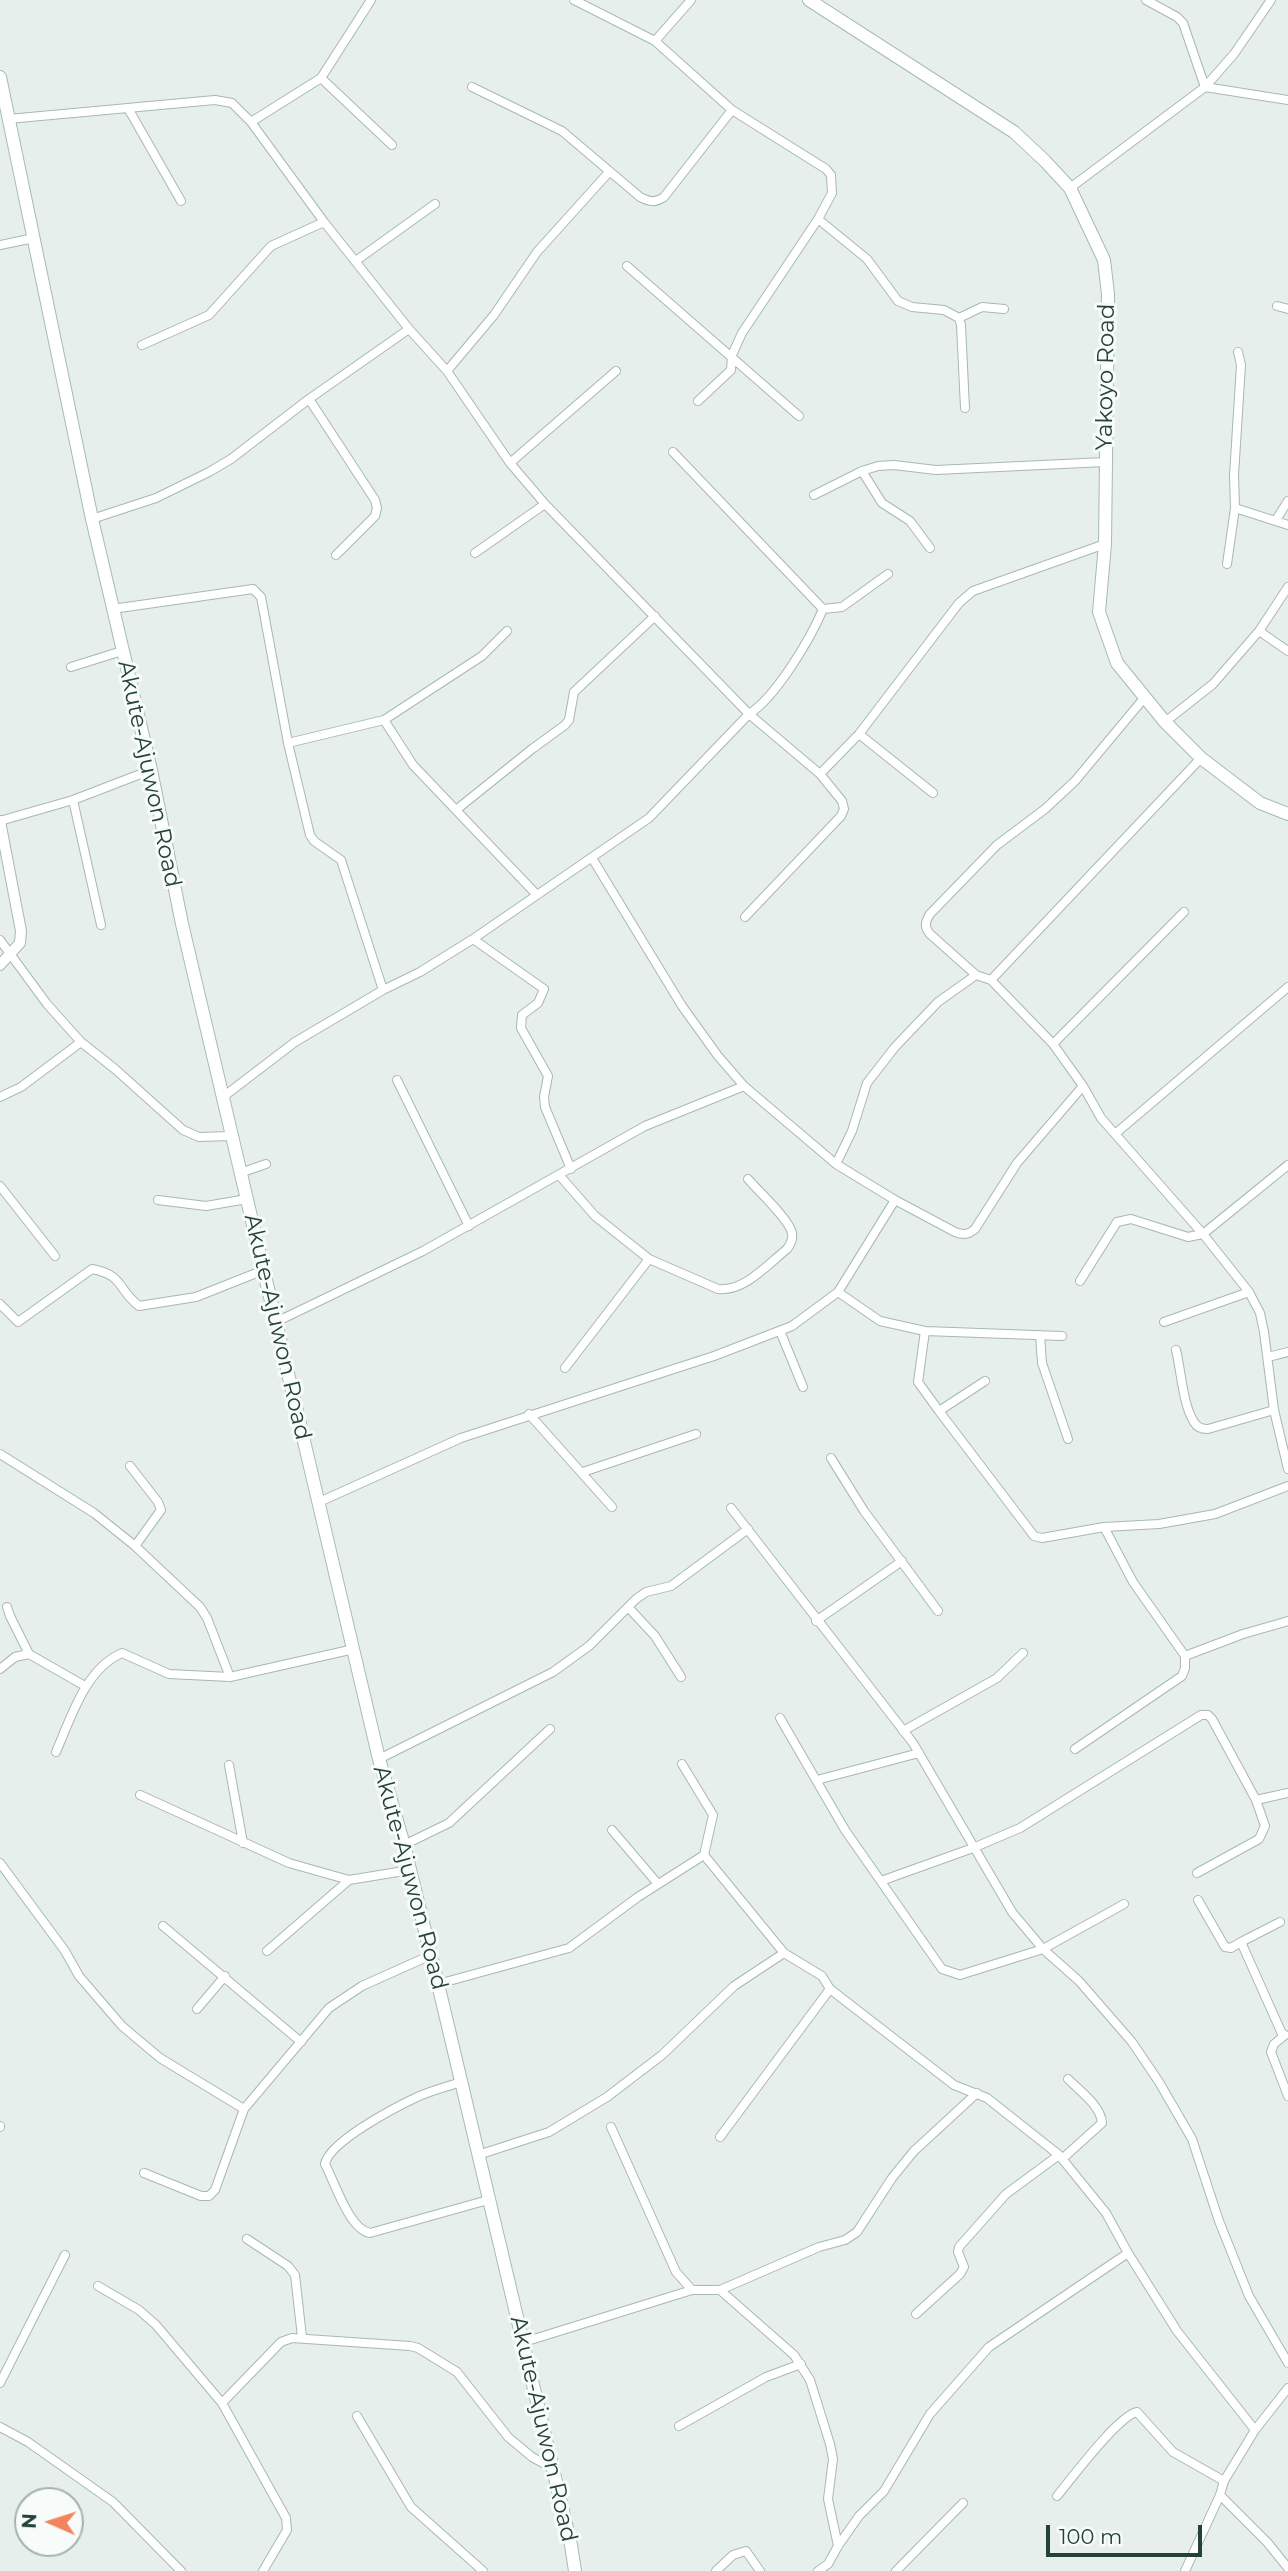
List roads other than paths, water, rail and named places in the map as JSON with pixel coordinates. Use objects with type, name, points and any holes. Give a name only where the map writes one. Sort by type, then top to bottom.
[{"type":"main road","name":"Yakoyo Road","points":[[808,0],[1014,132],[1070,188],[1104,260],[1108,294],[1105,544],[1099,612],[1117,663],[1165,722],[1201,758],[1260,803],[1288,814]]},
{"type":"main road","name":"Akute-Ajuwon Road","points":[[0,77],[92,519],[151,770],[182,924],[317,1503],[379,1759],[404,1845],[524,2342],[575,2571]]},
{"type":"street","points":[[251,122],[321,78],[371,0]]},
{"type":"street","points":[[574,0],[655,41],[732,110],[827,169],[831,175],[832,193],[818,219],[742,333],[732,355],[731,370],[698,401]]},
{"type":"street","points":[[655,41],[691,0]]},
{"type":"street","points":[[1146,0],[1184,23],[1205,87]]},
{"type":"street","points":[[1070,188],[1205,87],[1234,54],[1271,0]]},
{"type":"street","points":[[321,78],[392,145]]},
{"type":"street","points":[[472,87],[562,131],[640,197],[657,201],[664,197],[732,110]]},
{"type":"street","points":[[1205,87],[1288,100]]},
{"type":"street","points":[[8,119],[224,101],[232,103],[251,122],[324,222],[409,329],[447,371],[510,464],[545,504],[750,714],[820,774],[842,801],[844,808],[841,816],[745,917]]},
{"type":"street","points":[[129,110],[181,201]]},
{"type":"street","points":[[447,371],[494,315],[537,252],[609,172]]},
{"type":"street","points":[[356,260],[435,204]]},
{"type":"street","points":[[818,219],[873,265],[898,301],[912,307],[944,310],[959,318],[965,408]]},
{"type":"street","points":[[142,345],[209,315],[271,246],[324,222]]},
{"type":"street","points":[[0,245],[34,238]]},
{"type":"street","points":[[627,266],[799,416]]},
{"type":"street","points":[[1277,306],[1288,309]]},
{"type":"street","points":[[959,318],[982,307],[1004,309]]},
{"type":"street","points":[[92,519],[156,498],[231,459],[309,399],[409,329]]},
{"type":"street","points":[[1227,564],[1235,508],[1234,475],[1241,365],[1238,352]]},
{"type":"street","points":[[510,464],[616,371]]},
{"type":"street","points":[[309,399],[375,500],[377,508],[375,516],[335,555]]},
{"type":"street","points":[[673,452],[823,608],[842,607],[888,574]]},
{"type":"street","points":[[814,495],[862,471],[894,465],[936,470],[1105,462]]},
{"type":"street","points":[[862,471],[882,503],[910,521],[930,548]]},
{"type":"street","points":[[1276,520],[1288,501]]},
{"type":"street","points":[[475,553],[545,504]]},
{"type":"street","points":[[1235,508],[1288,525]]},
{"type":"street","points":[[820,774],[859,734],[959,603],[973,591],[1105,544]]},
{"type":"street","points":[[1165,722],[1213,684],[1259,631],[1288,587]]},
{"type":"street","points":[[112,609],[253,589],[261,597],[288,743],[310,835],[314,841],[341,860],[383,990]]},
{"type":"street","points":[[223,1097],[295,1042],[473,939],[649,818],[750,714],[760,707],[816,626],[823,608]]},
{"type":"street","points":[[456,810],[565,725],[569,720],[574,692],[655,616]]},
{"type":"street","points":[[288,743],[384,720],[482,656],[507,631]]},
{"type":"street","points":[[1259,631],[1288,651]]},
{"type":"street","points":[[71,667],[122,651]]},
{"type":"street","points":[[1145,697],[1075,781],[1045,809],[997,845],[926,921],[926,929],[976,975],[991,980],[1053,1044],[1083,1086],[1101,1118],[1203,1234],[1249,1292],[1260,1313],[1274,1410],[1288,1469]]},
{"type":"street","points":[[384,720],[413,765],[536,894]]},
{"type":"street","points":[[859,734],[933,793]]},
{"type":"street","points":[[991,980],[1201,758]]},
{"type":"street","points":[[0,965],[20,943],[20,931],[0,821],[73,800],[151,770]]},
{"type":"street","points":[[73,800],[101,926]]},
{"type":"street","points":[[592,858],[682,1006],[718,1056],[744,1086],[836,1164],[895,1200],[962,1235],[975,1230],[1017,1163],[1083,1086]]},
{"type":"street","points":[[1053,1044],[1184,912]]},
{"type":"street","points":[[473,939],[544,989],[538,1003],[522,1015],[521,1028],[548,1076],[545,1107],[571,1169]]},
{"type":"street","points":[[0,940],[47,1004],[81,1042],[190,1135],[232,1136]]},
{"type":"street","points":[[836,1164],[852,1131],[867,1083],[895,1047],[938,1002],[976,975]]},
{"type":"street","points":[[1115,1134],[1288,987]]},
{"type":"street","points":[[0,1097],[21,1087],[81,1042]]},
{"type":"street","points":[[397,1080],[469,1226]]},
{"type":"street","points":[[276,1322],[423,1251],[645,1126],[744,1086]]},
{"type":"street","points":[[240,1174],[265,1164]]},
{"type":"street","points":[[1080,1280],[1117,1222],[1122,1219],[1138,1221],[1188,1237],[1203,1234],[1288,1165]]},
{"type":"street","points":[[560,1176],[595,1216],[649,1259],[726,1290],[746,1282],[791,1242],[792,1233],[786,1223],[748,1179]]},
{"type":"street","points":[[0,1186],[55,1256]]},
{"type":"street","points":[[158,1200],[206,1206],[247,1199]]},
{"type":"street","points":[[317,1503],[461,1437],[715,1356],[792,1325],[838,1292],[895,1200]]},
{"type":"street","points":[[565,1368],[649,1259]]},
{"type":"street","points":[[0,1304],[18,1322],[92,1269],[109,1272],[116,1277],[132,1301],[139,1306],[196,1297],[264,1270]]},
{"type":"street","points":[[838,1292],[880,1321],[925,1331],[1062,1336]]},
{"type":"street","points":[[1164,1322],[1249,1292]]},
{"type":"street","points":[[780,1331],[803,1387]]},
{"type":"street","points":[[925,1331],[918,1382],[1034,1536],[1042,1538],[1104,1527],[1158,1524],[1215,1514],[1288,1486]]},
{"type":"street","points":[[1040,1335],[1042,1363],[1068,1439]]},
{"type":"street","points":[[1177,1350],[1189,1408],[1194,1423],[1200,1429],[1274,1410]]},
{"type":"street","points":[[1268,1357],[1288,1352]]},
{"type":"street","points":[[939,1411],[985,1381]]},
{"type":"street","points":[[528,1414],[612,1507]]},
{"type":"street","points":[[583,1472],[696,1434]]},
{"type":"street","points":[[0,1454],[94,1513],[135,1546],[200,1607],[230,1676]]},
{"type":"street","points":[[831,1458],[864,1511],[938,1611]]},
{"type":"street","points":[[130,1466],[158,1502],[161,1510],[135,1546]]},
{"type":"street","points":[[731,1508],[816,1621],[904,1731],[1012,1912],[1043,1948],[1079,1981],[1132,2042],[1184,2122],[1249,2296],[1288,2363]]},
{"type":"street","points":[[1075,1749],[1182,1676],[1185,1668],[1185,1656],[1133,1582],[1104,1527]]},
{"type":"street","points":[[379,1759],[553,1672],[589,1646],[646,1592],[671,1586],[748,1529]]},
{"type":"street","points":[[816,1621],[902,1561]]},
{"type":"street","points":[[8,1607],[29,1654],[85,1686]]},
{"type":"street","points":[[628,1607],[655,1636],[681,1676]]},
{"type":"street","points":[[1185,1656],[1243,1634],[1288,1621]]},
{"type":"street","points":[[56,1752],[85,1686],[114,1657],[122,1653],[169,1674],[230,1676],[354,1649]]},
{"type":"street","points":[[904,1731],[997,1678],[1023,1653]]},
{"type":"street","points":[[0,1669],[15,1657],[29,1654]]},
{"type":"street","points":[[881,1881],[973,1849],[1020,1828],[1201,1715],[1208,1715],[1256,1800],[1265,1826],[1259,1839],[1197,1873]]},
{"type":"street","points":[[780,1718],[845,1830],[942,1969],[960,1975],[1043,1948],[1124,1905]]},
{"type":"street","points":[[404,1845],[456,1818],[550,1729]]},
{"type":"street","points":[[817,1780],[919,1753]]},
{"type":"street","points":[[438,1984],[569,1948],[658,1884],[704,1855],[713,1815],[682,1764]]},
{"type":"street","points":[[229,1765],[243,1843]]},
{"type":"street","points":[[1256,1800],[1288,1793]]},
{"type":"street","points":[[140,1795],[289,1863],[349,1880],[410,1870]]},
{"type":"street","points":[[612,1830],[658,1884]]},
{"type":"street","points":[[704,1855],[784,1953],[822,1976],[830,1989],[954,2085],[988,2098],[1061,2157],[1107,2213],[1128,2253],[1188,2346],[1255,2430]]},
{"type":"street","points":[[0,1863],[65,1951],[79,1976],[122,2026],[160,2058],[244,2109]]},
{"type":"street","points":[[267,1951],[349,1880]]},
{"type":"street","points":[[1198,1900],[1225,1947],[1231,1948],[1280,1922]]},
{"type":"street","points":[[163,1926],[301,2042]]},
{"type":"street","points":[[1241,1942],[1286,2035],[1274,2044],[1271,2052],[1288,2096]]},
{"type":"street","points":[[478,2155],[549,2132],[607,2097],[662,2055],[734,1986],[784,1953]]},
{"type":"street","points":[[144,2173],[201,2196],[209,2196],[215,2190],[244,2109],[329,2008],[362,1986],[431,1955]]},
{"type":"street","points":[[197,2010],[225,1976]]},
{"type":"street","points":[[720,2137],[830,1989]]},
{"type":"street","points":[[916,2314],[960,2274],[964,2267],[958,2252],[959,2247],[1006,2194],[1061,2157],[1102,2123],[1096,2108],[1068,2079]]},
{"type":"street","points":[[461,2082],[416,2097],[342,2140],[327,2155],[325,2164],[353,2221],[362,2231],[370,2233],[488,2200]]},
{"type":"street","points":[[524,2342],[692,2290],[720,2290],[819,2248],[845,2240],[857,2232],[892,2178],[914,2151],[977,2094]]},
{"type":"street","points":[[611,2127],[676,2272],[692,2290]]},
{"type":"street","points":[[247,2239],[288,2266],[295,2274],[302,2337]]},
{"type":"street","points":[[818,2571],[831,2568],[838,2546],[859,2516],[884,2491],[930,2414],[989,2347],[1128,2253]]},
{"type":"street","points":[[0,2383],[65,2255]]},
{"type":"street","points":[[98,2286],[139,2310],[156,2325],[222,2403],[286,2518],[287,2530],[263,2571]]},
{"type":"street","points":[[720,2290],[801,2364],[810,2380],[830,2444],[832,2459],[828,2499],[838,2546]]},
{"type":"street","points":[[222,2403],[281,2342],[302,2337],[418,2348],[457,2372],[508,2437],[532,2457],[552,2468]]},
{"type":"street","points":[[679,2426],[766,2377],[801,2364]]},
{"type":"street","points":[[1185,2571],[1220,2496],[1224,2481],[1255,2430],[1288,2388]]},
{"type":"street","points":[[1057,2496],[1112,2431],[1129,2414],[1137,2412],[1173,2452],[1224,2481]]},
{"type":"street","points":[[357,2417],[411,2507],[483,2571]]},
{"type":"street","points":[[0,2427],[28,2442],[113,2502],[181,2571]]},
{"type":"street","points":[[1220,2496],[1267,2542],[1288,2568]]},
{"type":"street","points":[[896,2571],[963,2503]]},
{"type":"street","points":[[716,2571],[733,2555],[746,2551],[760,2571]]}]
